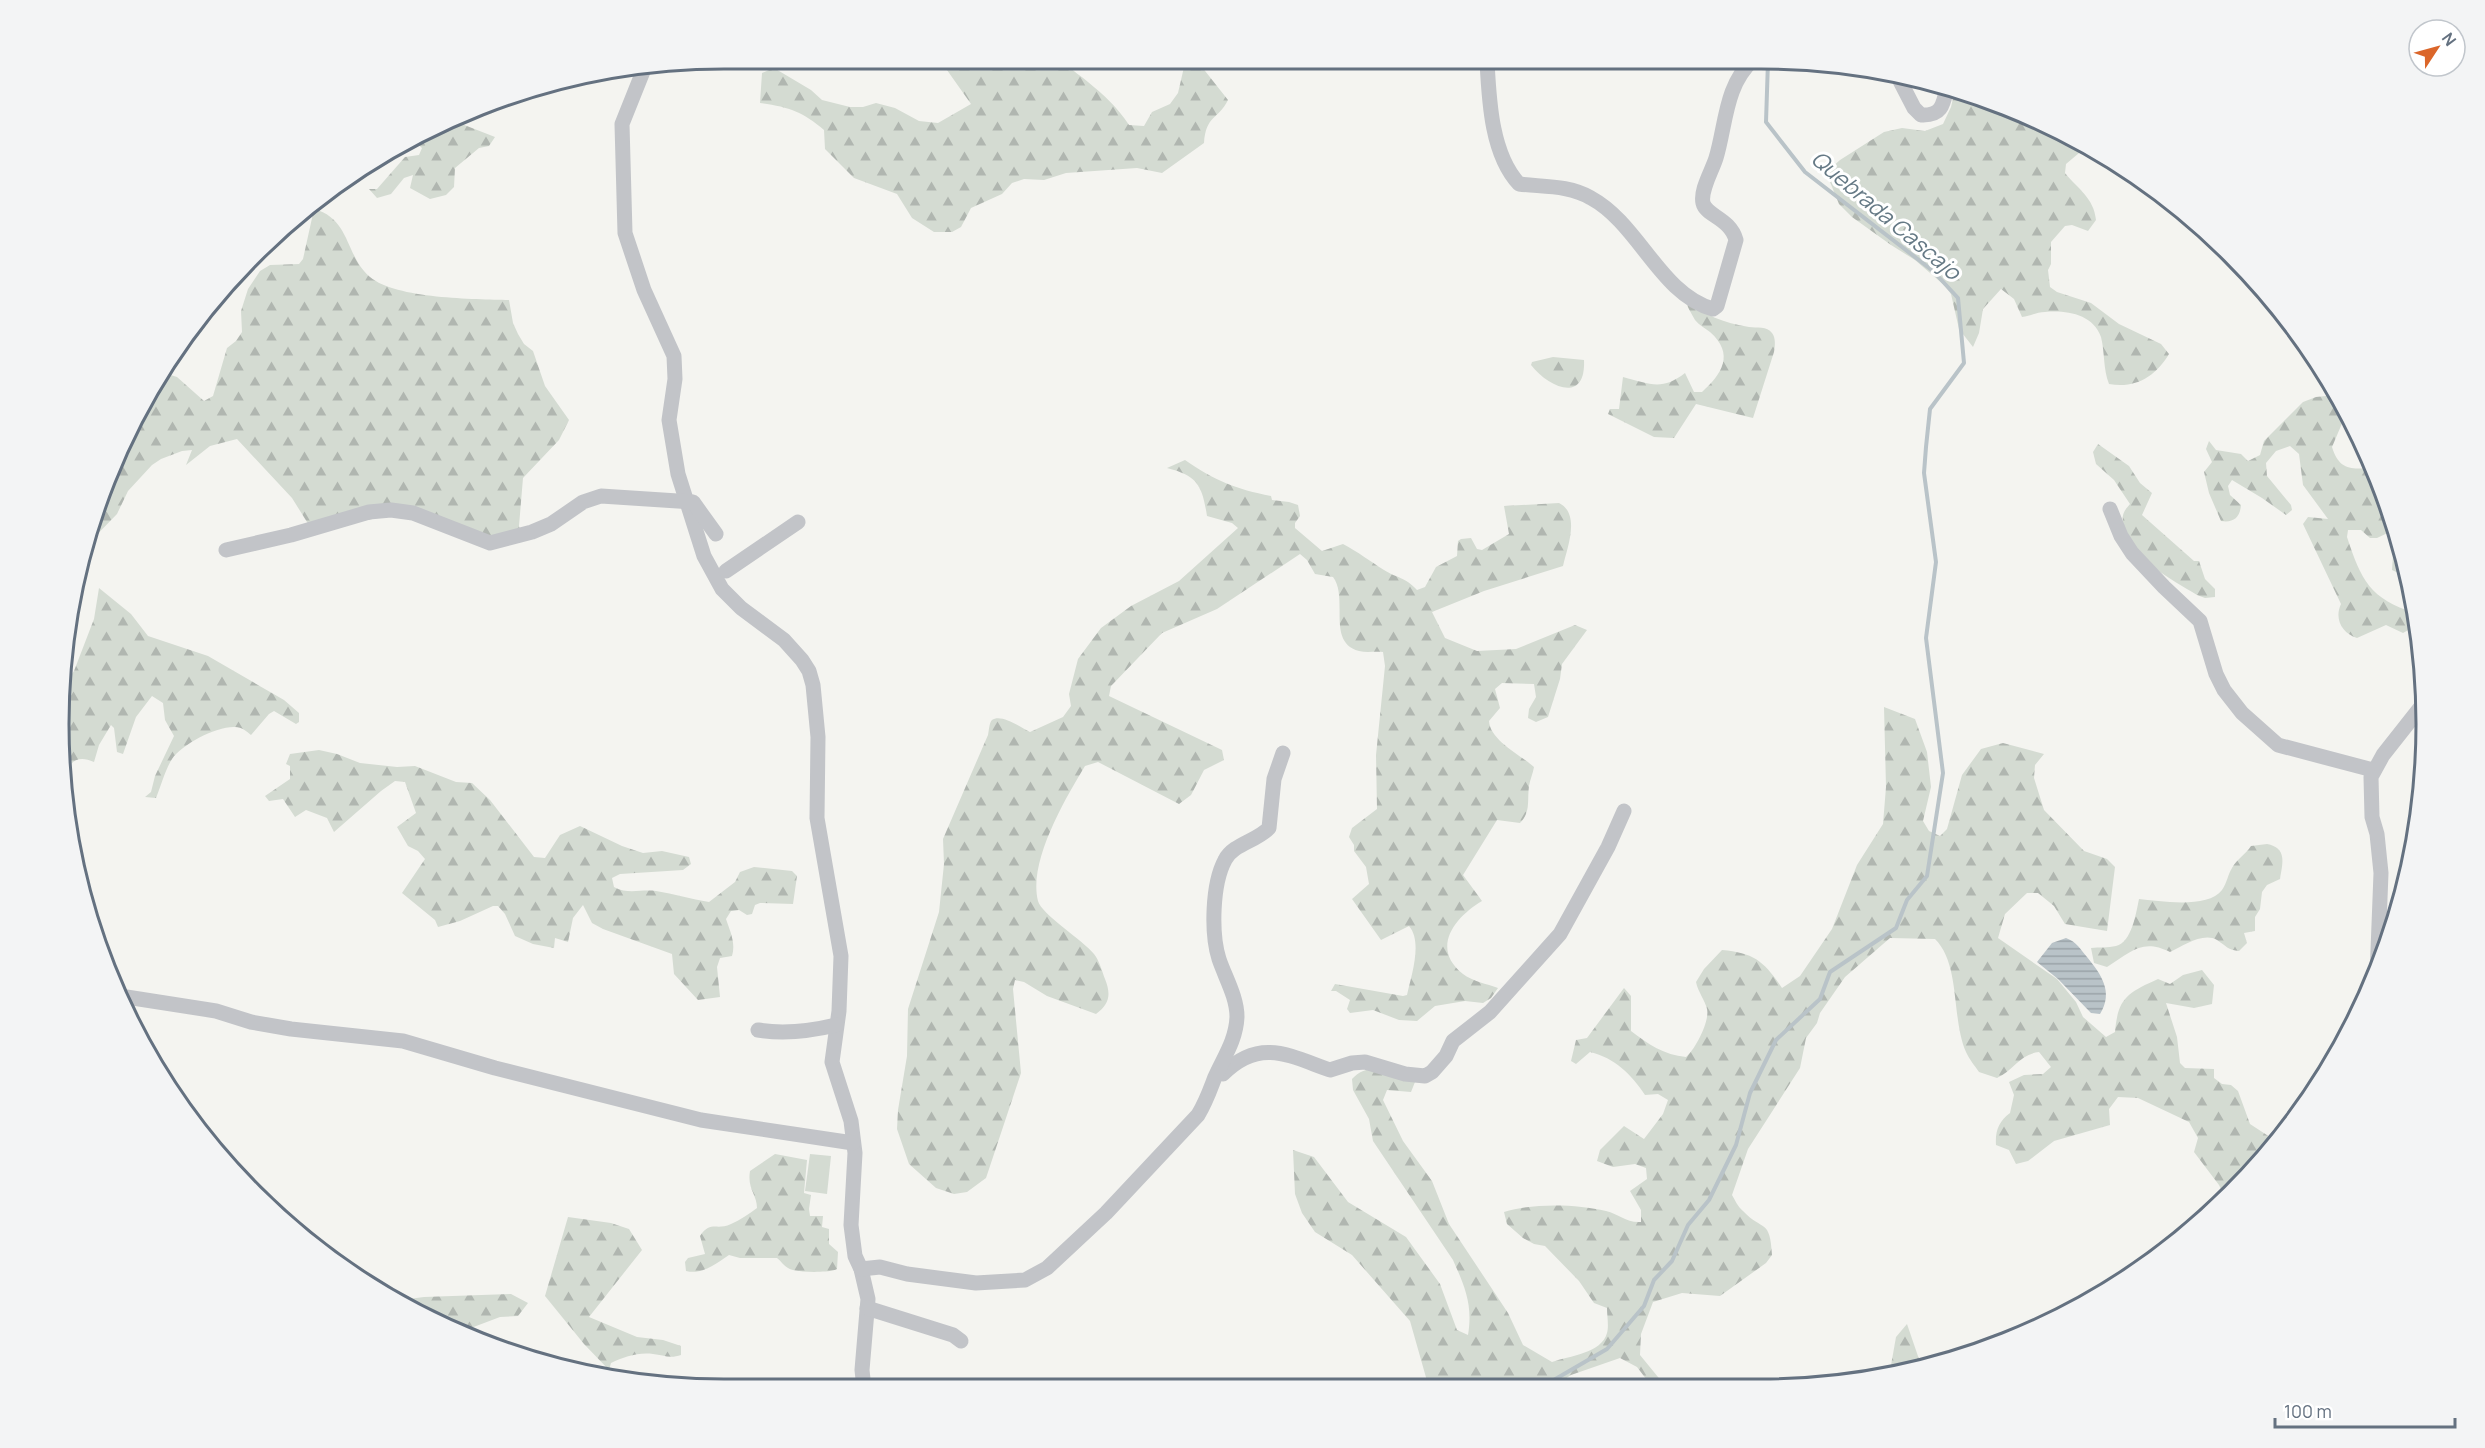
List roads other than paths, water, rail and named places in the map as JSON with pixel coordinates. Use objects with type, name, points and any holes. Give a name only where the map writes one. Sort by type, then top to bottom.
[{"type":"street","points":[[1488,69],[1495,132],[1512,176],[1519,184],[1568,189],[1590,197],[1611,212],[1669,280],[1695,303],[1713,309],[1717,306],[1736,240],[1728,224],[1706,208],[1703,203],[1704,195],[1716,157],[1727,105],[1739,78],[1746,69]]},
{"type":"street","points":[[642,75],[622,124],[625,233],[644,291],[674,356],[675,379],[670,405],[670,426],[686,500],[705,556],[722,589],[741,608],[784,640],[809,671],[818,737],[817,818],[841,956],[832,1062],[851,1121],[853,1143],[851,1225],[855,1256],[861,1269],[867,1308],[863,1379]]},
{"type":"street","points":[[1902,85],[1914,108],[1921,115],[1931,115],[1939,111],[1944,95]]},
{"type":"street","points":[[226,550],[291,535],[346,517],[392,510],[430,518],[477,540],[490,543],[532,532],[550,524],[584,502],[601,496],[693,502],[716,534]]},
{"type":"street","points":[[2110,509],[2121,536],[2132,553],[2200,621],[2216,674],[2224,690],[2242,713],[2278,745],[2373,770]]},
{"type":"street","points":[[726,571],[798,522]]},
{"type":"street","points":[[2379,940],[2382,886],[2377,834],[2370,804],[2373,770],[2416,714]]},
{"type":"street","points":[[861,1269],[880,1267],[917,1275],[976,1283],[1025,1280],[1040,1273],[1106,1213],[1198,1114],[1226,1058],[1237,1017],[1213,934],[1221,868],[1225,858],[1231,853],[1259,837],[1269,828],[1274,779],[1284,753]]},
{"type":"street","points":[[1211,1088],[1236,1061],[1263,1053],[1294,1055],[1330,1070],[1352,1063],[1365,1062],[1405,1074],[1425,1076],[1432,1072],[1446,1056],[1453,1041],[1490,1012],[1560,934],[1608,847],[1624,811]]},
{"type":"street","points":[[129,997],[216,1011],[251,1022],[291,1029],[404,1041],[495,1068],[701,1120],[853,1143]]},
{"type":"street","points":[[758,1030],[773,1032],[811,1030],[836,1025]]},
{"type":"street","points":[[867,1308],[953,1335],[961,1341]]},
{"type":"waterway","name":"Quebrada Cascajo","points":[[1555,1379],[1607,1349],[1644,1306],[1654,1280],[1672,1261],[1688,1225],[1709,1200],[1736,1145],[1750,1093],[1776,1040],[1820,999],[1830,972],[1896,928],[1907,900],[1927,876],[1943,773],[1926,638],[1936,562],[1924,473],[1930,409],[1964,363],[1958,298],[1933,271],[1805,172],[1766,122],[1768,69]]}]
